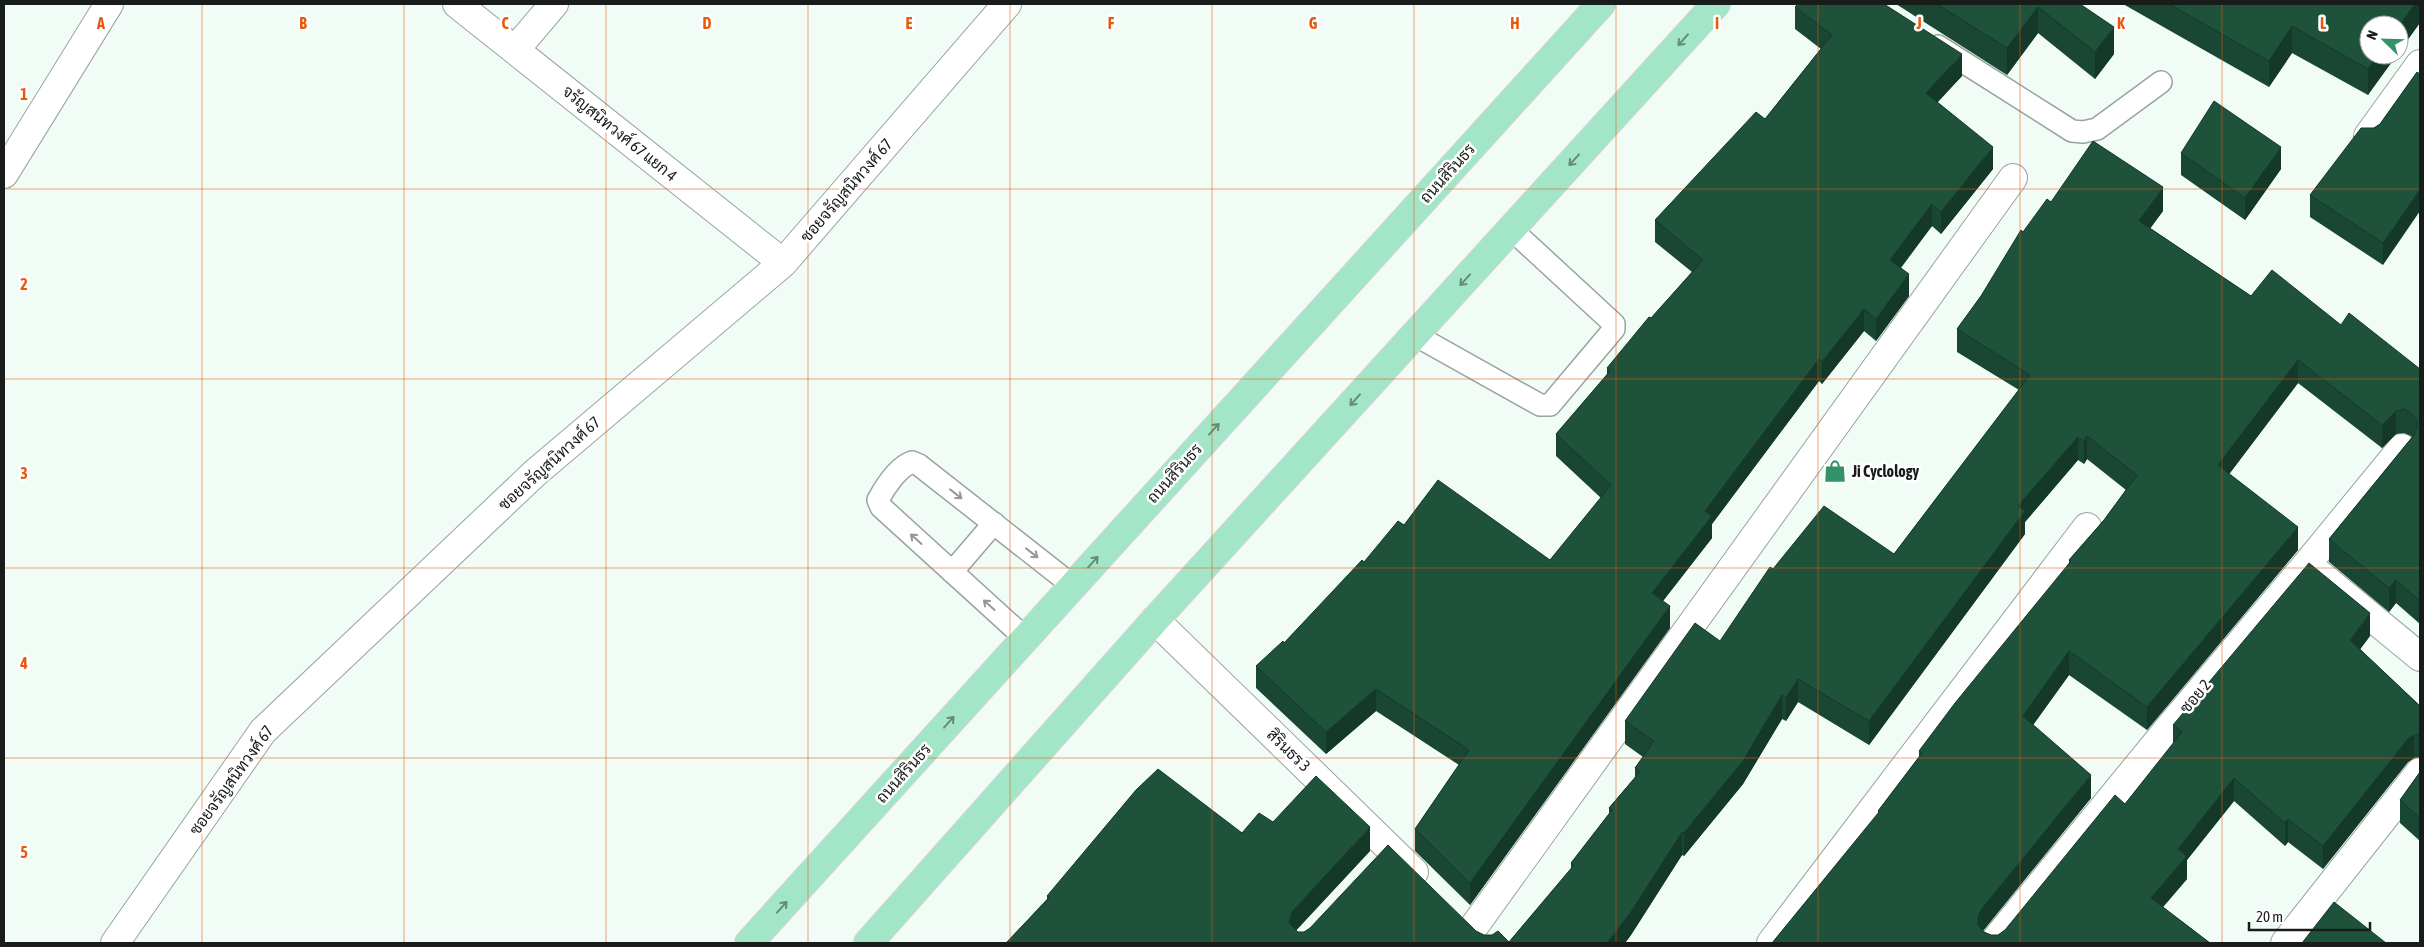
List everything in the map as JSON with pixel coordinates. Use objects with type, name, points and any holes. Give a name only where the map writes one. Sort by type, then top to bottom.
[{"type":"main road","name":"ถนนสิรินธร","points":[[749,943],[1601,4]]},
{"type":"main road","points":[[868,943],[1156,620],[1716,4]]},
{"type":"street","points":[[4,174],[109,4]]},
{"type":"street","name":"จรัญสนิทวงศ์ 67 แยก 4","points":[[457,4],[783,263]]},
{"type":"street","points":[[515,50],[554,4]]},
{"type":"street","name":"ซอยจรัญสนิทวงศ์ 67","points":[[115,943],[264,731],[535,472],[783,263],[1007,4]]},
{"type":"street","points":[[2368,136],[2420,64]]},
{"type":"street","points":[[1452,909],[1480,936],[2013,178]]},
{"type":"street","name":"ซอย 2","points":[[1993,943],[2161,737],[2402,448]]},
{"type":"street","points":[[1771,943],[2087,528]]},
{"type":"street","points":[[2307,564],[2420,657]]},
{"type":"street","name":"สิรินธร 3","points":[[1156,620],[1382,855],[1431,889]]},
{"type":"street","points":[[2285,943],[2420,772]]},
{"type":"lane","points":[[1923,36],[2072,131],[2083,132],[2097,129],[2161,82]]},
{"type":"lane","points":[[1415,335],[1540,405],[1550,405],[1614,329],[1614,324],[1511,229]]},
{"type":"lane","points":[[1025,638],[881,507],[878,500],[882,492],[905,464],[912,462],[919,464],[1072,585]]},
{"type":"lane","points":[[952,572],[994,523]]},
{"type":"building","points":[[1798,4],[1884,4],[1962,54],[1926,93],[1993,147],[1941,212],[1932,204],[1890,260],[1909,274],[1876,319],[1864,309],[1822,362],[1819,359],[1705,511],[1712,516],[1652,593],[1670,606],[1470,883],[1415,829],[1469,750],[1376,689],[1326,732],[1256,666],[1283,641],[1284,643],[1362,560],[1364,562],[1398,521],[1404,525],[1438,480],[1550,560],[1611,485],[1556,434],[1610,371],[1607,368],[1649,317],[1651,318],[1703,260],[1655,220],[1756,112],[1765,119],[1832,35],[1795,7]]},
{"type":"building","points":[[1937,4],[2080,4],[2114,27],[2095,52],[2038,7],[2007,48]]},
{"type":"building","points":[[2169,4],[2415,4],[2407,15],[2359,15],[2359,64],[2292,26],[2269,61]]},
{"type":"building","points":[[2361,65],[2371,65],[2368,69]]},
{"type":"building","points":[[2417,72],[2420,74],[2420,189],[2383,243],[2310,195],[2361,128],[2374,128],[2380,124]]},
{"type":"building","points":[[2214,101],[2281,147],[2245,198],[2181,153]]},
{"type":"building","points":[[2093,141],[2163,187],[2139,221],[2251,296],[2272,270],[2341,325],[2349,313],[2420,369],[2420,601],[2396,580],[2389,588],[2329,539],[2414,435],[2417,428],[2417,420],[2404,409],[2396,411],[2382,425],[2298,360],[2218,465],[2298,527],[2147,707],[2069,651],[2023,716],[2091,775],[1981,910],[1978,917],[1978,925],[1984,932],[1991,935],[1998,935],[2005,930],[2115,795],[2125,804],[2182,732],[2173,725],[2309,563],[2370,613],[2350,640],[2420,706],[2420,734],[2408,739],[2323,846],[2288,819],[2285,823],[2234,778],[2178,849],[2187,856],[2151,898],[2210,943],[1772,943],[1879,812],[1922,753],[1919,751],[1955,703],[2071,561],[2069,560],[2104,520],[2137,475],[2087,436],[2084,441],[2078,437],[2018,506],[2025,511],[1869,721],[1798,679],[1786,698],[1782,695],[1743,761],[1684,833],[1682,832],[1631,912],[1607,943],[1006,943],[1049,898],[1047,896],[1136,790],[1158,769],[1242,833],[1259,813],[1273,822],[1316,776],[1370,827],[1292,912],[1289,923],[1298,932],[1304,932],[1310,928],[1388,845],[1476,931],[1484,935],[1492,935],[1498,931],[1509,942],[1574,865],[1571,863],[1612,810],[1609,808],[1640,772],[1635,768],[1654,741],[1625,721],[1695,623],[1720,641],[1770,567],[1773,569],[1824,506],[1894,554],[2030,375],[1957,329],[1981,296],[2021,230],[2023,232],[2047,199],[2051,202]]},
{"type":"building","points":[[2420,772],[2420,818],[2400,800]]},
{"type":"building","points":[[2334,902],[2386,943],[2302,943]]},
{"type":"place","name":"Ji Cyclology","points":[[1835,471]]}]
